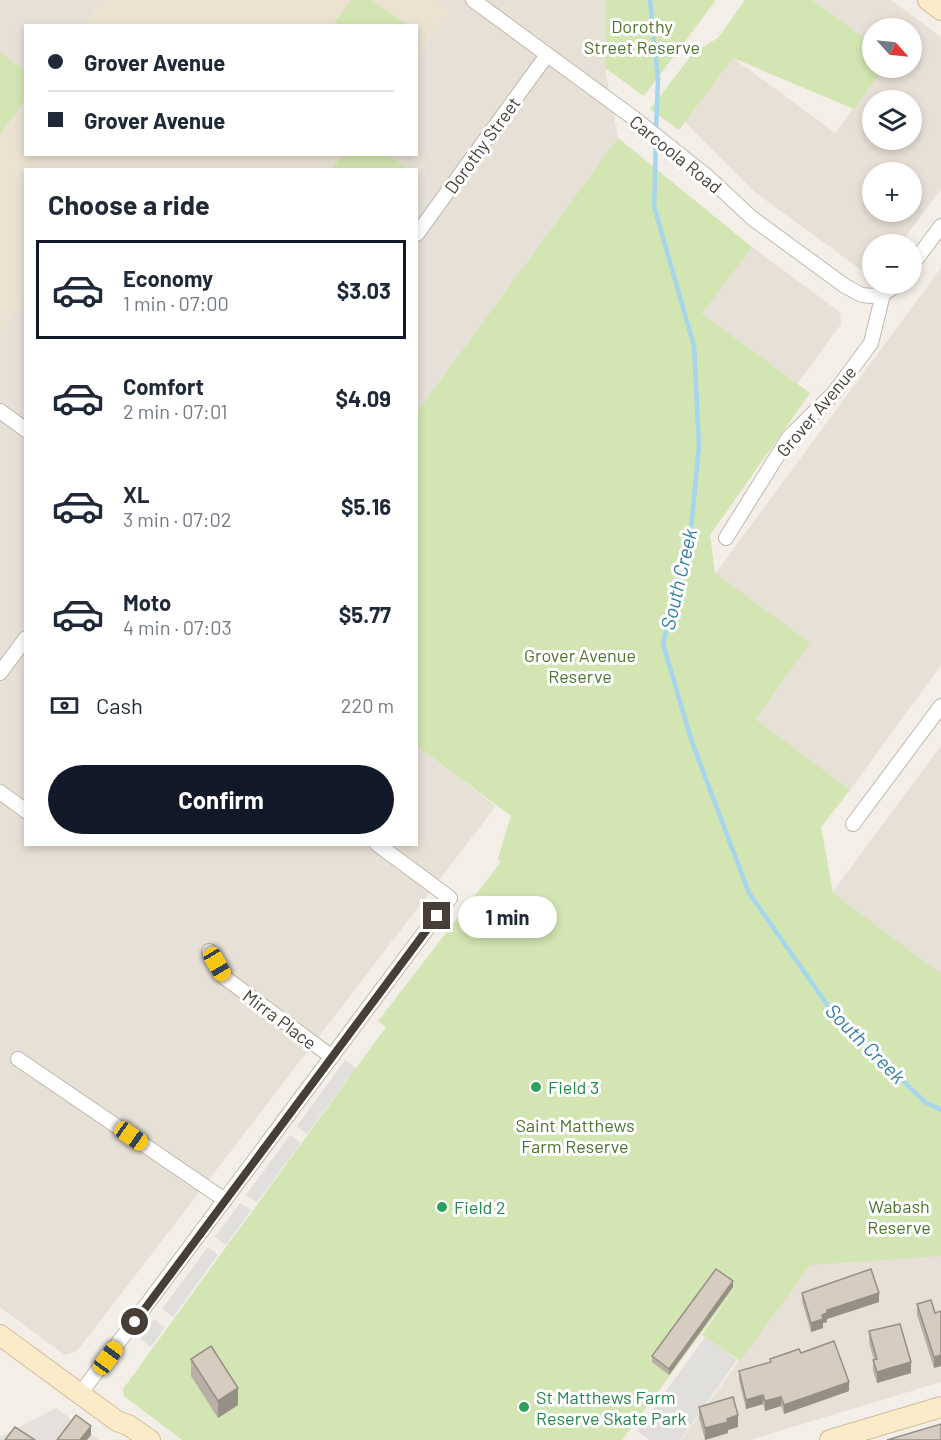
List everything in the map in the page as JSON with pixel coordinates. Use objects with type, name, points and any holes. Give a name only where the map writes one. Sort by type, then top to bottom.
[{"type":"street","name":"Carcoola Road","points":[[473,0],[635,119],[680,154],[752,218],[845,286],[862,295],[883,294]]},
{"type":"street","points":[[928,0],[941,10]]},
{"type":"street","name":"Dorothy Street","points":[[418,233],[547,55]]},
{"type":"street","points":[[922,252],[941,226]]},
{"type":"street","name":"Grover Avenue","points":[[726,538],[789,437],[834,393],[871,343],[883,294]]},
{"type":"street","points":[[0,411],[24,429]]},
{"type":"street","points":[[0,673],[24,641]]},
{"type":"street","points":[[853,824],[941,706]]},
{"type":"street","points":[[0,792],[24,810]]},
{"type":"street","points":[[80,1394],[450,898],[380,846]]},
{"type":"street","name":"Mirra Place","points":[[209,951],[224,977],[332,1057]]},
{"type":"street","points":[[18,1059],[225,1200]]},
{"type":"street","points":[[0,1335],[117,1421],[128,1425],[150,1440]]},
{"type":"street","points":[[830,1440],[854,1437],[941,1407]]},
{"type":"street","points":[[117,1421],[129,1440]]},
{"type":"shaded area","points":[[0,0],[606,0],[605,68],[618,138],[418,411],[418,168],[24,168],[24,846],[418,846],[418,747],[496,806],[77,1351],[65,1355],[0,1307]]},
{"type":"shaded area","points":[[101,0],[438,0],[452,11],[418,56],[418,24],[83,24]]},
{"type":"shaded area","points":[[812,0],[891,0],[915,18],[862,18],[862,36]]},
{"type":"shaded area","points":[[922,23],[941,37],[941,189],[922,214],[922,162],[862,162],[862,222],[916,222],[907,234],[862,234],[862,270],[756,193],[685,122],[733,58],[835,133],[862,97],[862,150],[922,150],[922,90],[867,90],[876,78],[922,78]]},
{"type":"shaded area","points":[[24,101],[24,156],[343,156],[334,168],[24,168],[24,300],[0,333],[0,134]]},
{"type":"shaded area","points":[[752,247],[840,312],[841,324],[797,384],[702,314]]},
{"type":"shaded area","points":[[941,268],[941,665],[850,790],[755,720],[715,574]]},
{"type":"shaded area","points":[[941,746],[941,974],[832,893]]},
{"type":"shaded area","points":[[345,1060],[356,1068],[307,1134],[297,1126]]},
{"type":"shaded area","points":[[290,1135],[301,1143],[257,1202],[246,1195]]},
{"type":"shaded area","points":[[240,1203],[251,1210],[226,1245],[215,1237]]},
{"type":"shaded area","points":[[208,1247],[218,1255],[173,1317],[162,1309]]},
{"type":"shaded area","points":[[941,1255],[941,1382],[750,1440],[681,1440],[810,1264]]},
{"type":"shaded area","points":[[154,1319],[165,1327],[151,1347],[140,1339]]},
{"type":"shaded area","points":[[705,1337],[737,1360],[680,1440],[649,1440],[637,1431]]},
{"type":"shaded area","points":[[56,1408],[99,1440],[0,1440],[0,1437]]},
{"type":"green space","points":[[351,0],[372,0],[406,24],[338,24],[335,22]]},
{"type":"green space","name":"Dorothy Street Reserve","points":[[606,0],[716,0],[644,96],[605,68]]},
{"type":"green space","points":[[745,0],[812,0],[862,36],[862,78],[877,78],[868,90],[862,90],[862,98],[854,109],[733,58],[679,130],[650,109],[694,52],[718,38]]},
{"type":"green space","points":[[0,53],[24,70],[24,101],[0,134]]},
{"type":"green space","points":[[618,138],[752,247],[702,314],[810,393],[710,535],[715,573],[810,643],[755,719],[850,790],[821,827],[833,893],[941,974],[941,1256],[810,1265],[740,1361],[702,1335],[738,1284],[622,1440],[182,1440],[124,1396],[123,1389],[386,1027],[378,1021],[501,862],[498,859],[511,816],[418,747],[418,411]]},
{"type":"green space","points":[[342,156],[389,156],[407,168],[333,168]]},
{"type":"building","points":[[716,1269],[733,1281],[669,1369],[652,1356]]},
{"type":"building","points":[[871,1269],[879,1293],[827,1310],[827,1313],[822,1315],[823,1319],[811,1323],[802,1293]]},
{"type":"building","points":[[931,1300],[935,1313],[941,1311],[941,1355],[934,1357],[917,1304]]},
{"type":"building","points":[[900,1324],[911,1362],[877,1372],[873,1360],[877,1359],[869,1331]]},
{"type":"building","points":[[834,1341],[849,1382],[784,1405],[781,1397],[765,1401],[763,1395],[746,1400],[739,1371],[771,1362],[770,1359],[799,1349],[801,1353]]},
{"type":"building","points":[[211,1346],[238,1388],[218,1401],[191,1359]]},
{"type":"building","points":[[733,1397],[738,1415],[727,1419],[728,1422],[705,1428],[699,1407]]},
{"type":"building","points":[[76,1415],[91,1426],[80,1440],[57,1440]]},
{"type":"building","points":[[941,1424],[941,1440],[887,1440]]},
{"type":"building","points":[[15,1427],[35,1440],[5,1440]]},
{"type":"waterway","name":"South Creek","points":[[650,0],[658,79],[656,132]]},
{"type":"waterway","name":"South Creek","points":[[656,140],[654,206],[694,346],[699,446],[691,528],[663,644],[692,742],[749,893],[833,1013],[925,1102],[941,1110]]},
{"type":"place","name":"Field 3","points":[[536,1087]]},
{"type":"place","name":"Field 2","points":[[442,1207]]},
{"type":"place","name":"St Matthews Farm Reserve Skate Park","points":[[524,1407]]},
{"type":"route","points":[[135,1322],[437,916]]},
{"type":"park label","name":"Grover Avenue Reserve","points":[[580,665]]},
{"type":"park label","name":"Saint Matthews Farm Reserve","points":[[575,1135]]},
{"type":"park label","name":"Wabash Reserve","points":[[899,1216]]}]
